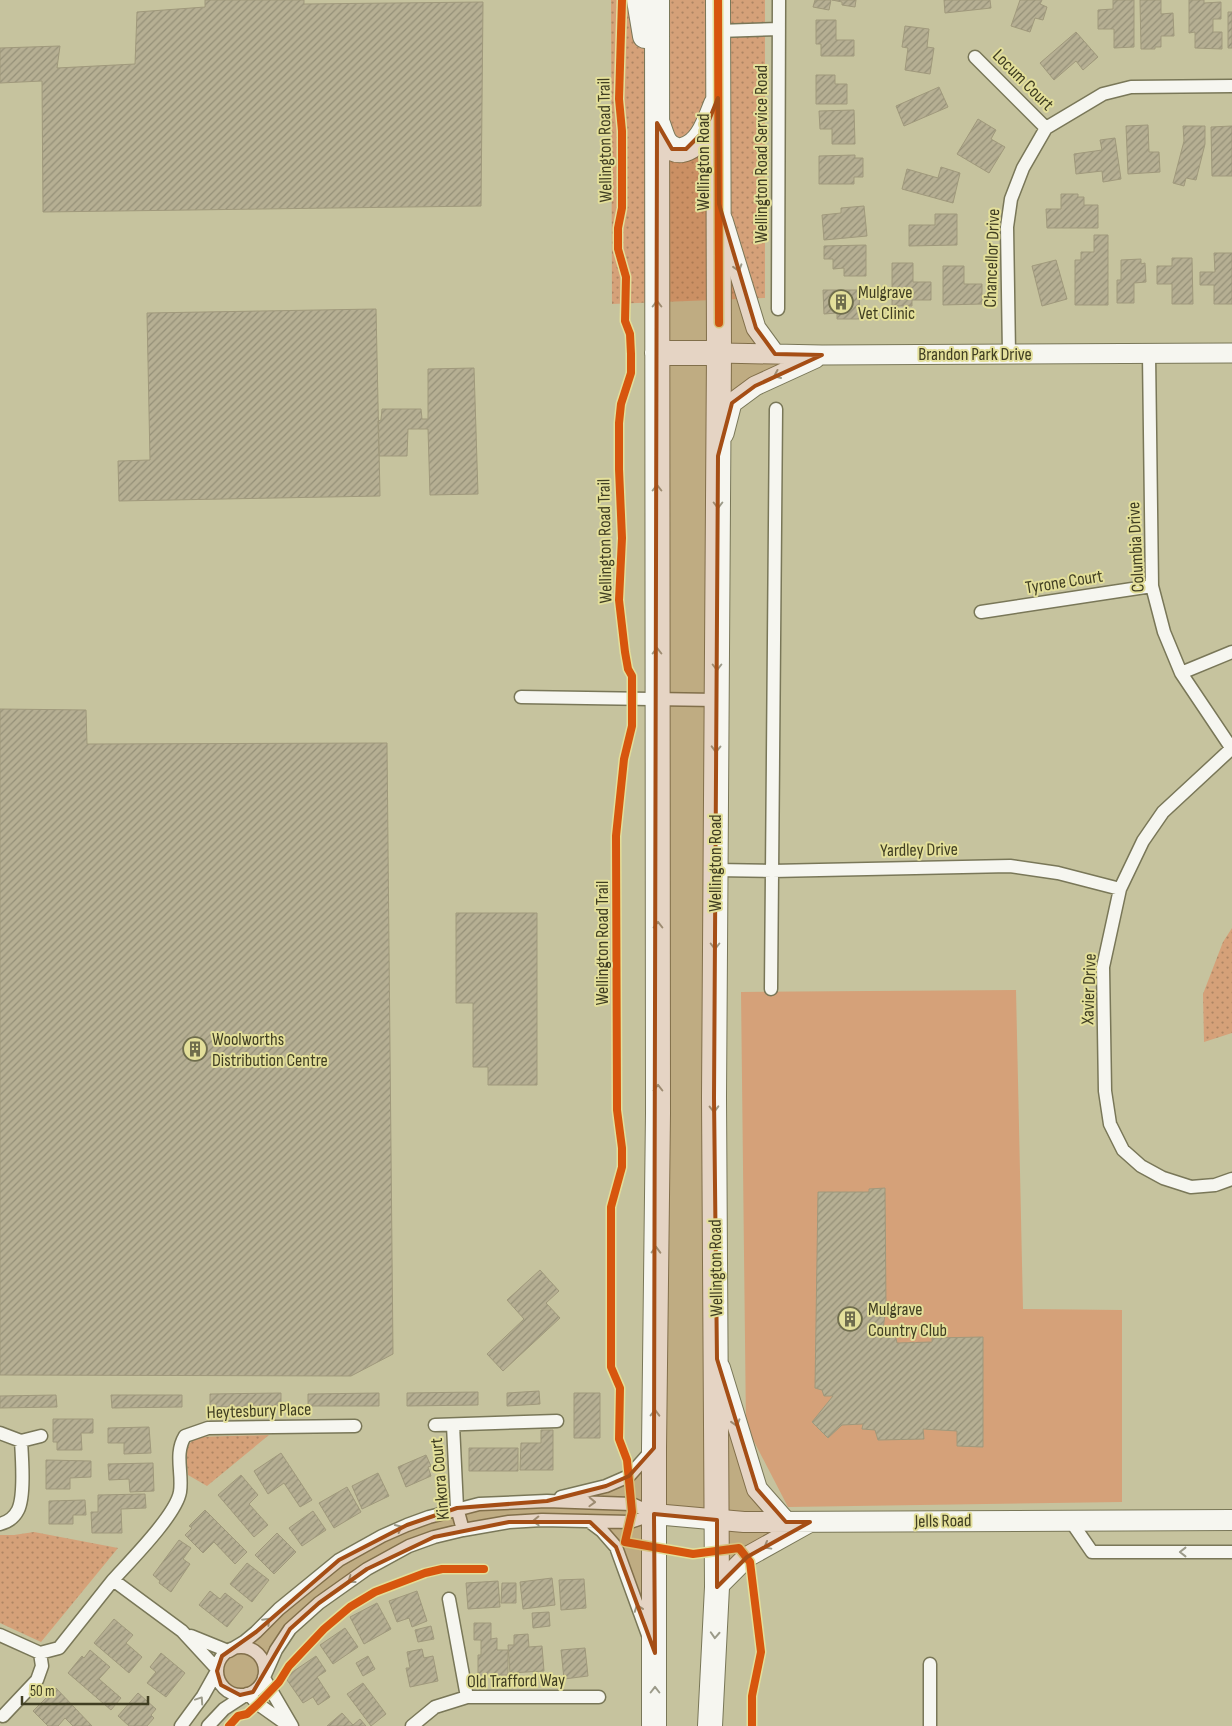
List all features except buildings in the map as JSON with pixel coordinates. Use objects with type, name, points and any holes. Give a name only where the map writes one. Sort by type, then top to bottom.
[{"type":"highway","points":[[640,0],[657,123],[665,142],[677,151],[695,144],[705,130],[718,98]]},
{"type":"highway","points":[[654,1726],[654,1448],[658,1122],[657,0]]},
{"type":"highway","name":"Wellington Road","points":[[710,1726],[717,1587],[714,1098],[719,353],[718,0]]},
{"type":"highway","points":[[657,353],[719,353]]},
{"type":"main road","points":[[717,1359],[757,1489],[786,1522]]},
{"type":"main road","name":"Jells Road","points":[[654,1514],[744,1522],[1232,1520]]},
{"type":"main road","points":[[717,1587],[747,1558],[810,1522]]},
{"type":"street","name":"Wellington Road Service Road","points":[[778,308],[779,0]]},
{"type":"street","points":[[718,31],[779,30]]},
{"type":"street","name":"Locum Court","points":[[975,57],[1046,128]]},
{"type":"street","points":[[1046,128],[1103,94],[1131,87],[1232,86]]},
{"type":"street","name":"Chancellor Drive","points":[[1009,354],[1007,226],[1012,199],[1024,168],[1046,128]]},
{"type":"street","points":[[719,204],[756,328],[775,354]]},
{"type":"street","name":"Brandon Park Drive","points":[[719,353],[822,356],[1232,353]]},
{"type":"street","name":"Columbia Drive","points":[[1149,354],[1152,586],[1164,632],[1181,673],[1232,749]]},
{"type":"street","points":[[718,456],[732,403],[755,386],[822,356]]},
{"type":"street","points":[[771,989],[776,409]]},
{"type":"street","name":"Tyrone Court","points":[[981,612],[1152,586]]},
{"type":"street","points":[[1181,673],[1232,652]]},
{"type":"street","points":[[521,697],[717,700]]},
{"type":"street","name":"Xavier Drive","points":[[1232,749],[1163,812],[1143,841],[1120,889],[1104,967],[1105,1091],[1110,1124],[1122,1150],[1142,1166],[1163,1178],[1191,1187],[1215,1185],[1232,1179]]},
{"type":"street","name":"Yardley Drive","points":[[715,870],[772,871],[1010,866],[1058,873],[1120,889]]},
{"type":"street","name":"Kinkora Court","points":[[435,1425],[557,1421]]},
{"type":"street","name":"Kinkora Court","points":[[454,1425],[457,1508],[463,1530]]},
{"type":"street","name":"Heytesbury Place","points":[[113,1580],[166,1520],[175,1506],[180,1492],[179,1456],[181,1443],[185,1436],[208,1428],[355,1426]]},
{"type":"street","points":[[0,1433],[22,1441],[41,1436]]},
{"type":"street","points":[[0,1524],[15,1516],[20,1508],[22,1441]]},
{"type":"street","points":[[547,1501],[606,1486],[629,1476],[654,1448]]},
{"type":"street","points":[[181,1726],[203,1696],[217,1670],[219,1662],[228,1651],[244,1642],[279,1609],[338,1560],[407,1525],[457,1508],[480,1504],[547,1501],[632,1504],[654,1514]]},
{"type":"street","points":[[208,1726],[224,1708],[258,1688],[276,1650],[290,1629],[319,1603],[366,1569],[409,1546],[463,1530],[509,1522],[542,1520],[630,1522],[654,1514]]},
{"type":"street","points":[[1070,1520],[1092,1552],[1232,1552]]},
{"type":"street","points":[[590,1522],[602,1531],[616,1547],[655,1653]]},
{"type":"street","points":[[0,1635],[40,1653],[59,1648],[113,1580],[182,1631],[217,1670],[221,1685],[226,1690],[240,1695],[248,1694],[290,1726]]},
{"type":"street","points":[[449,1599],[468,1697]]},
{"type":"street","points":[[182,1631],[228,1651],[244,1648],[258,1655],[262,1661],[264,1678],[290,1726]]},
{"type":"street","points":[[4,1716],[37,1680],[42,1666],[40,1653]]},
{"type":"street","points":[[930,1664],[930,1726]]},
{"type":"street","name":"Old Trafford Way","points":[[412,1726],[435,1707],[468,1697],[599,1697]]},
{"type":"highlighted area","points":[[718,98],[719,204],[756,328],[775,354],[822,355],[755,386],[732,403],[718,456],[714,1098],[717,1359],[757,1489],[786,1522],[810,1522],[747,1557],[717,1587],[717,1520],[654,1514],[655,1653],[616,1547],[590,1522],[509,1522],[434,1537],[367,1569],[319,1603],[290,1629],[253,1692],[240,1695],[221,1685],[217,1671],[222,1656],[256,1632],[339,1560],[407,1525],[457,1508],[547,1501],[606,1486],[629,1476],[654,1448],[657,123],[672,149],[686,149],[705,130]]},
{"type":"shaded area","points":[[611,0],[765,0],[765,298],[612,304]]},
{"type":"shaded area","points":[[1232,928],[1232,1033],[1204,1042],[1203,994],[1223,942]]},
{"type":"shaded area","points":[[1016,990],[1023,1309],[1122,1310],[1122,1502],[788,1507],[746,1426],[741,992]]},
{"type":"shaded area","points":[[269,1435],[207,1486],[188,1475],[187,1450],[196,1437]]},
{"type":"shaded area","points":[[34,1532],[118,1548],[41,1642],[0,1623],[0,1535]]},
{"type":"cycle path","name":"Wellington Road Trail","points":[[622,0],[619,99],[622,131],[622,208],[618,228],[618,249],[626,277],[625,321],[630,334],[631,373],[621,404],[619,423],[622,538],[619,600],[625,652],[628,669],[632,676],[632,726],[624,759],[616,836],[617,1110],[622,1148],[622,1167],[611,1207],[611,1367],[620,1388],[619,1439],[627,1460],[632,1512],[625,1542],[693,1554],[739,1548],[750,1562],[761,1652],[752,1696],[752,1726]]},
{"type":"cycle path","points":[[718,0],[719,323]]},
{"type":"cycle path","points":[[229,1726],[238,1716],[247,1714],[258,1704],[279,1682],[289,1666],[324,1629],[350,1607],[375,1592],[425,1573],[442,1569],[484,1569]]},
{"type":"place","name":"Mulgrave Vet Clinic","points":[[841,302]]},
{"type":"place","name":"Woolworths Distribution Centre","points":[[195,1049]]},
{"type":"place","name":"Mulgrave Country Club","points":[[850,1319]]}]
